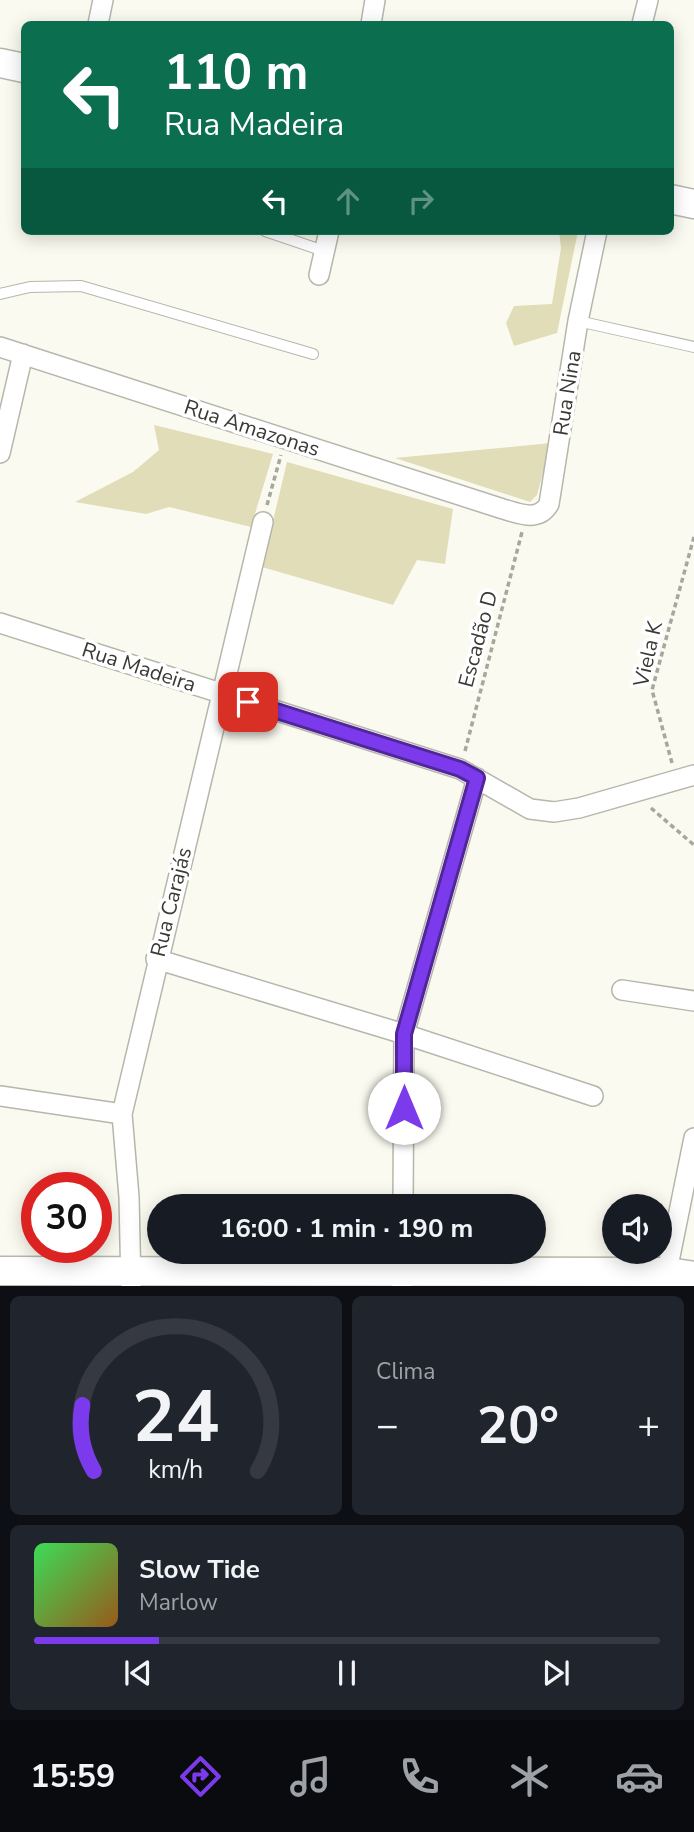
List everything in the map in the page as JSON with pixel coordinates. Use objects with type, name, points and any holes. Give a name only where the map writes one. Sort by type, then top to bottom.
[{"type":"street","points":[[99,21],[103,0]]},
{"type":"street","points":[[372,21],[375,0]]},
{"type":"street","points":[[643,21],[648,0]]},
{"type":"street","points":[[0,63],[21,67]]},
{"type":"street","points":[[674,200],[694,204]]},
{"type":"street","points":[[318,275],[328,235]]},
{"type":"street","name":"Rua Nina","points":[[527,516],[538,515],[549,504],[578,321],[596,235]]},
{"type":"street","name":"Rua Amazonas","points":[[0,347],[527,516]]},
{"type":"street","points":[[0,453],[23,354]]},
{"type":"street","name":"Rua Carajás","points":[[131,1279],[129,1197],[122,1114],[156,959],[262,522]]},
{"type":"street","name":"Rua Madeira","points":[[0,623],[469,774],[530,809],[554,812],[685,777]]},
{"type":"street","points":[[403,1194],[404,1034],[469,774]]},
{"type":"street","points":[[156,959],[404,1034],[593,1096]]},
{"type":"street","points":[[622,990],[694,1001]]},
{"type":"street","points":[[0,1096],[122,1114]]},
{"type":"street","points":[[0,1272],[131,1279],[402,1270],[675,1278],[694,1138]]},
{"type":"lane","points":[[277,235],[324,251]]},
{"type":"lane","points":[[0,294],[30,287],[81,286],[313,355]]},
{"type":"lane","points":[[578,321],[694,347]]},
{"type":"path","points":[[262,522],[286,440]]},
{"type":"path","name":"Escadão D","points":[[469,774],[527,516]]},
{"type":"path","name":"Viela K","points":[[685,777],[652,690],[694,537]]},
{"type":"path","points":[[618,796],[653,809],[694,845]]},
{"type":"shaded area","points":[[559,235],[577,235],[557,333],[514,346],[506,323],[514,306],[552,304],[561,248]]},
{"type":"shaded area","points":[[154,425],[273,454],[251,527],[169,507],[146,514],[75,502],[133,472],[159,450]]},
{"type":"shaded area","points":[[551,443],[537,495],[530,502],[395,458]]},
{"type":"shaded area","points":[[287,462],[453,509],[445,564],[417,560],[393,605],[262,567]]},
{"type":"route","points":[[248,702],[460,769],[477,778],[404,1034],[404,1108]]}]
